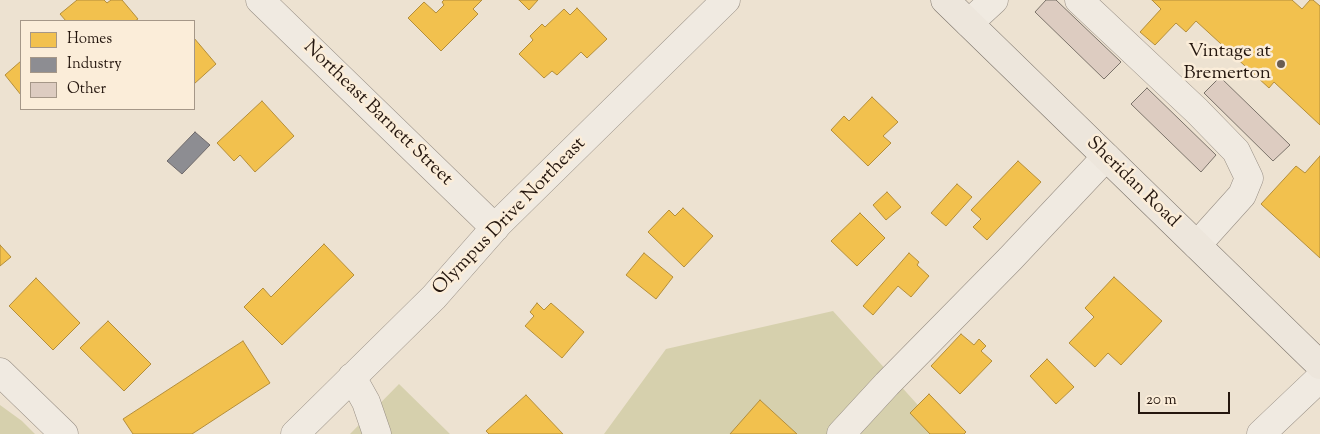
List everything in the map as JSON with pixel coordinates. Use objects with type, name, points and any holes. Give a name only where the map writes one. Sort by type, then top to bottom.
[{"type":"main road","name":"Sheridan Road","points":[[945,0],[1320,365]]},
{"type":"street","name":"Northeast Barnett Street","points":[[260,0],[495,228]]},
{"type":"street","name":"Olympus Drive Northeast","points":[[294,434],[434,297],[495,228],[726,0]]},
{"type":"street","points":[[969,24],[994,0]]},
{"type":"street","points":[[1079,0],[1197,111],[1236,151],[1249,178],[1242,195],[1197,245]]},
{"type":"street","points":[[841,434],[1106,157]]},
{"type":"street","points":[[0,372],[64,434]]},
{"type":"street","points":[[352,378],[366,402],[378,432]]},
{"type":"street","points":[[1261,434],[1320,378]]},
{"type":"shaded area","points":[[833,311],[944,434],[604,434],[666,349]]},
{"type":"shaded area","points":[[399,384],[450,434],[350,434]]},
{"type":"shaded area","points":[[0,405],[22,421],[35,434],[0,434]]},
{"type":"building: Homes","points":[[77,0],[104,0],[107,3],[111,0],[122,0],[138,19],[65,20],[60,14]]},
{"type":"building: Homes","points":[[444,0],[482,0],[473,9],[478,14],[441,51],[408,18],[424,2],[436,13],[444,5],[442,2]]},
{"type":"building: Homes","points":[[519,0],[538,0],[529,10]]},
{"type":"building: Homes","name":"Vintage at Bremerton","points":[[1152,0],[1292,0],[1302,9],[1310,0],[1313,0],[1320,6],[1320,125],[1274,82],[1269,88],[1196,21],[1186,32],[1176,23],[1155,45],[1140,32],[1161,9]]},
{"type":"building: Homes","points":[[577,8],[607,39],[587,58],[581,52],[557,75],[552,71],[544,78],[519,54],[533,40],[530,36],[542,24],[545,27],[564,9],[570,15]]},
{"type":"building: Homes","points":[[195,39],[216,64],[195,83]]},
{"type":"building: Homes","points":[[20,62],[20,94],[5,75]]},
{"type":"building: Homes","points":[[872,97],[898,122],[883,136],[891,143],[868,166],[831,130],[844,116],[849,121]]},
{"type":"building: Homes","points":[[262,101],[294,136],[255,172],[240,155],[234,161],[217,143]]},
{"type":"building: Homes","points":[[1320,156],[1320,258],[1261,204],[1296,166],[1305,173]]},
{"type":"building: Homes","points":[[1018,161],[1041,182],[987,240],[973,227],[981,219],[971,210]]},
{"type":"building: Homes","points":[[957,184],[972,197],[946,226],[931,213]]},
{"type":"building: Homes","points":[[887,192],[901,207],[886,220],[873,205]]},
{"type":"building: Homes","points":[[683,208],[713,236],[684,267],[648,232],[669,210],[675,216]]},
{"type":"building: Homes","points":[[860,213],[885,238],[857,266],[831,241]]},
{"type":"building: Homes","points":[[324,244],[354,275],[282,345],[244,307],[263,288],[271,297]]},
{"type":"building: Homes","points":[[0,245],[11,257],[0,266]]},
{"type":"building: Homes","points":[[644,253],[673,277],[656,299],[626,275]]},
{"type":"building: Homes","points":[[909,253],[919,262],[917,265],[929,276],[911,297],[898,286],[873,315],[863,306]]},
{"type":"building: Homes","points":[[1114,277],[1162,321],[1121,365],[1108,353],[1095,367],[1069,343],[1094,317],[1085,308]]},
{"type":"building: Homes","points":[[36,278],[80,323],[53,350],[9,306]]},
{"type":"building: Homes","points":[[537,303],[544,310],[551,303],[584,332],[562,358],[525,326],[534,316],[530,312]]},
{"type":"building: Homes","points":[[108,321],[151,364],[124,391],[80,348]]},
{"type":"building: Homes","points":[[961,334],[974,345],[979,339],[986,346],[981,351],[992,361],[960,394],[931,366]]},
{"type":"building: Homes","points":[[243,341],[270,383],[192,434],[133,434],[123,419]]},
{"type":"building: Homes","points":[[1047,359],[1074,387],[1056,404],[1030,376]]},
{"type":"building: Homes","points":[[929,394],[966,432],[964,434],[930,434],[910,413]]},
{"type":"building: Homes","points":[[526,395],[563,434],[489,434],[486,431]]},
{"type":"building: Homes","points":[[760,400],[797,434],[730,434]]},
{"type":"building: Industry","points":[[195,132],[210,145],[182,174],[167,161]]},
{"type":"building: Other","points":[[1046,0],[1056,0],[1121,62],[1104,79],[1035,12]]},
{"type":"building: Other","points":[[1220,77],[1290,145],[1273,161],[1204,93]]},
{"type":"building: Other","points":[[1147,88],[1216,155],[1201,172],[1131,104]]},
{"type":"place","name":"Vintage at Bremerton","points":[[1281,64]]}]
